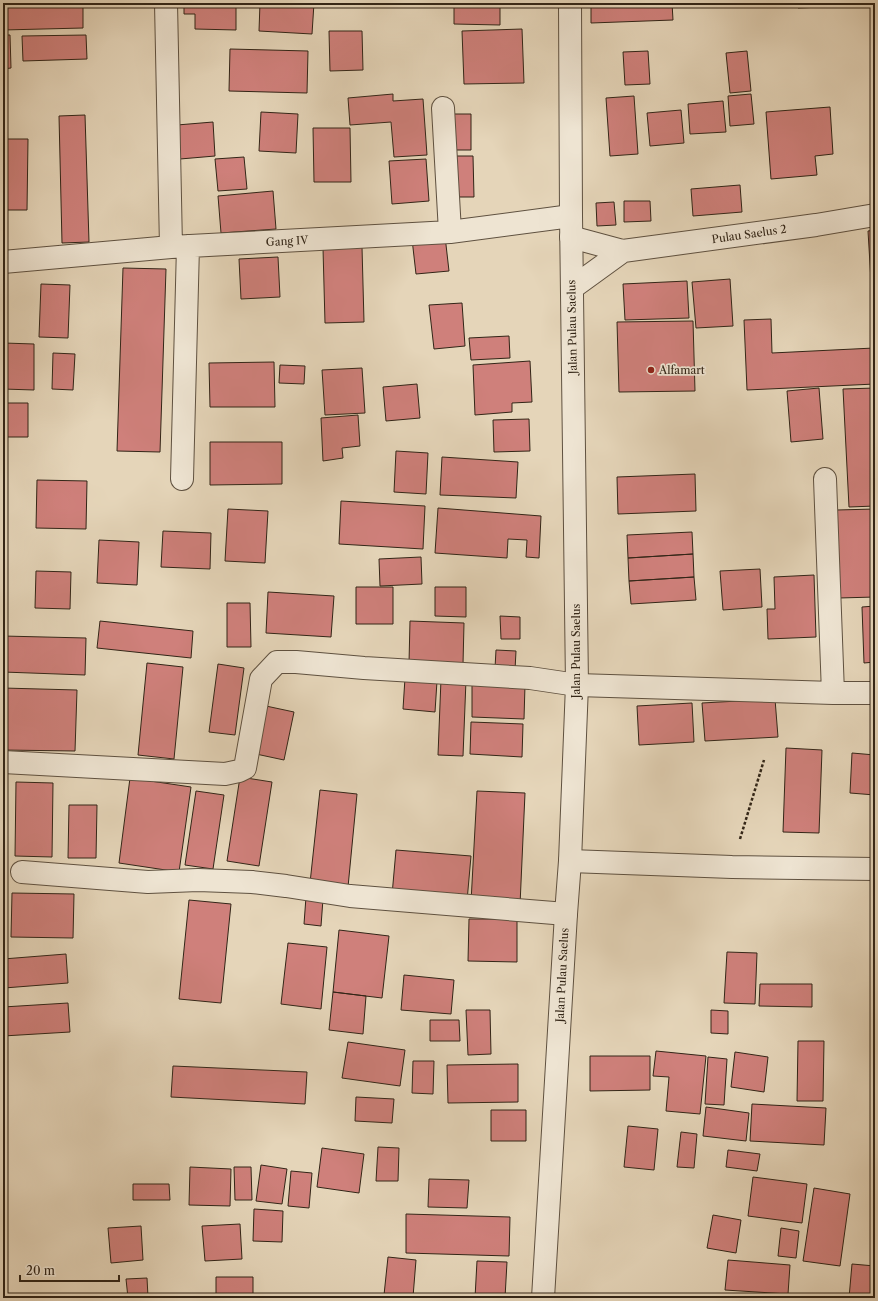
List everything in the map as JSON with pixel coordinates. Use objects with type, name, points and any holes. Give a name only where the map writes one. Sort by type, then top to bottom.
[{"type":"street","points":[[166,3],[179,247],[182,479]]},
{"type":"street","name":"Jalan Pulau Saelus","points":[[543,1298],[570,861],[577,685],[571,227],[570,3]]},
{"type":"street","points":[[443,108],[450,232]]},
{"type":"street","name":"Pulau Saelus 2","points":[[572,288],[623,251],[816,225],[875,215]]},
{"type":"street","name":"Gang IV","points":[[3,262],[179,247],[571,227]]},
{"type":"street","name":"Pulau Saelus 2","points":[[571,227],[623,251]]},
{"type":"street","points":[[825,478],[834,693]]},
{"type":"street","points":[[3,762],[225,774],[239,771],[245,768],[261,679],[277,662],[530,678],[577,685],[834,693],[875,692]]},
{"type":"street","points":[[570,861],[732,867],[875,869]]},
{"type":"street","points":[[22,872],[148,882],[198,880],[252,882],[350,896],[566,914]]},
{"type":"path","points":[[732,867],[764,760]]},
{"type":"building","points":[[3,3],[83,3],[83,28],[3,30]]},
{"type":"building","points":[[184,3],[236,3],[236,30],[195,29],[195,14],[184,14]]},
{"type":"building","points":[[260,3],[314,3],[312,34],[259,31]]},
{"type":"building","points":[[454,3],[500,3],[500,25],[454,24]]},
{"type":"building","points":[[591,3],[672,3],[673,20],[591,23]]},
{"type":"building","points":[[798,3],[823,3],[824,7],[798,8]]},
{"type":"building","points":[[522,29],[524,83],[464,84],[462,31]]},
{"type":"building","points":[[329,31],[362,31],[363,70],[330,71]]},
{"type":"building","points":[[3,35],[10,35],[11,68],[3,69]]},
{"type":"building","points":[[86,35],[87,59],[23,61],[22,36]]},
{"type":"building","points":[[230,49],[308,51],[307,93],[229,91]]},
{"type":"building","points":[[648,51],[650,84],[625,85],[623,52]]},
{"type":"building","points":[[747,51],[751,91],[730,93],[726,53]]},
{"type":"building","points":[[393,94],[393,101],[423,99],[427,155],[394,157],[391,122],[350,125],[348,98]]},
{"type":"building","points":[[751,94],[754,124],[730,126],[728,96]]},
{"type":"building","points":[[634,96],[638,154],[610,156],[606,98]]},
{"type":"building","points":[[723,101],[726,132],[690,134],[688,104]]},
{"type":"building","points":[[830,107],[833,154],[815,156],[817,175],[771,179],[766,112]]},
{"type":"building","points":[[681,110],[684,143],[650,146],[647,113]]},
{"type":"building","points":[[261,112],[298,114],[296,153],[259,151]]},
{"type":"building","points":[[451,114],[471,114],[471,150],[452,150]]},
{"type":"building","points":[[85,115],[89,242],[62,243],[59,116]]},
{"type":"building","points":[[213,122],[215,156],[180,159],[177,125]]},
{"type":"building","points":[[313,128],[350,128],[351,182],[314,182]]},
{"type":"building","points":[[3,139],[28,139],[27,210],[3,210]]},
{"type":"building","points":[[450,156],[473,156],[474,197],[451,197]]},
{"type":"building","points":[[244,157],[247,189],[218,191],[215,159]]},
{"type":"building","points":[[426,159],[429,201],[392,204],[389,161]]},
{"type":"building","points":[[740,185],[742,212],[693,216],[691,189]]},
{"type":"building","points":[[273,191],[276,229],[221,233],[218,196]]},
{"type":"building","points":[[624,201],[650,201],[651,221],[624,222]]},
{"type":"building","points":[[614,202],[616,225],[597,226],[596,203]]},
{"type":"building","points":[[875,230],[875,347],[868,231]]},
{"type":"building","points":[[445,236],[449,271],[416,274],[412,239]]},
{"type":"building","points":[[362,247],[364,322],[325,323],[323,248]]},
{"type":"building","points":[[278,257],[280,297],[241,299],[239,259]]},
{"type":"building","points":[[123,268],[166,269],[160,452],[117,451]]},
{"type":"building","points":[[730,279],[733,326],[696,328],[692,282]]},
{"type":"building","points":[[687,281],[689,318],[625,320],[623,284]]},
{"type":"building","points":[[41,284],[70,285],[68,338],[39,337]]},
{"type":"building","points":[[462,303],[465,346],[434,349],[429,305]]},
{"type":"building","points":[[771,319],[772,353],[874,348],[875,384],[747,390],[744,320]]},
{"type":"building","points":[[693,321],[695,391],[619,392],[617,322]]},
{"type":"building","points":[[509,336],[510,358],[471,360],[469,338]]},
{"type":"building","points":[[4,343],[34,344],[34,390],[3,389]]},
{"type":"building","points":[[53,353],[75,354],[73,390],[52,389]]},
{"type":"building","points":[[530,361],[532,402],[512,403],[512,412],[475,415],[473,365]]},
{"type":"building","points":[[274,362],[275,407],[210,407],[209,363]]},
{"type":"building","points":[[280,365],[305,366],[304,384],[279,383]]},
{"type":"building","points":[[362,368],[365,413],[325,415],[322,370]]},
{"type":"building","points":[[417,384],[420,418],[386,421],[383,387]]},
{"type":"building","points":[[819,388],[823,439],[791,442],[787,391]]},
{"type":"building","points":[[875,388],[875,506],[849,507],[843,389]]},
{"type":"building","points":[[3,403],[28,403],[28,437],[3,437]]},
{"type":"building","points":[[358,415],[360,446],[342,448],[343,458],[323,461],[321,418]]},
{"type":"building","points":[[529,419],[530,451],[494,452],[493,420]]},
{"type":"building","points":[[210,442],[282,442],[282,484],[210,485]]},
{"type":"building","points":[[396,451],[428,453],[426,494],[394,492]]},
{"type":"building","points":[[442,457],[518,462],[516,498],[440,495]]},
{"type":"building","points":[[695,474],[696,511],[618,514],[617,477]]},
{"type":"building","points":[[37,480],[87,481],[86,529],[36,528]]},
{"type":"building","points":[[341,501],[425,506],[423,549],[339,544]]},
{"type":"building","points":[[438,508],[541,516],[539,558],[526,557],[527,540],[508,539],[507,558],[435,553]]},
{"type":"building","points":[[228,509],[268,511],[265,563],[225,561]]},
{"type":"building","points":[[875,509],[875,597],[839,598],[837,510]]},
{"type":"building","points":[[163,531],[211,533],[210,569],[161,567]]},
{"type":"building","points":[[692,532],[693,554],[628,558],[627,535]]},
{"type":"building","points":[[99,540],[139,542],[137,585],[97,583]]},
{"type":"building","points":[[693,554],[694,577],[629,581],[628,558]]},
{"type":"building","points":[[421,557],[422,584],[380,586],[379,559]]},
{"type":"building","points":[[760,569],[762,607],[723,610],[720,571]]},
{"type":"building","points":[[36,571],[71,572],[70,609],[35,608]]},
{"type":"building","points":[[814,575],[816,637],[768,639],[767,609],[775,609],[774,577]]},
{"type":"building","points":[[694,577],[696,600],[631,604],[629,581]]},
{"type":"building","points":[[356,587],[393,587],[393,624],[356,624]]},
{"type":"building","points":[[435,587],[466,587],[466,617],[435,616]]},
{"type":"building","points":[[268,592],[334,596],[331,637],[266,633]]},
{"type":"building","points":[[227,603],[250,603],[251,647],[227,647]]},
{"type":"building","points":[[875,606],[875,662],[864,663],[862,607]]},
{"type":"building","points":[[500,616],[520,617],[520,639],[501,639]]},
{"type":"building","points":[[100,621],[193,631],[191,658],[97,648]]},
{"type":"building","points":[[410,621],[464,623],[463,664],[409,663]]},
{"type":"building","points":[[3,636],[86,638],[85,675],[3,672]]},
{"type":"building","points":[[496,650],[516,651],[515,670],[495,668]]},
{"type":"building","points":[[147,663],[183,667],[174,759],[138,755]]},
{"type":"building","points":[[218,664],[244,668],[235,735],[209,732]]},
{"type":"building","points":[[405,678],[437,681],[435,712],[403,709]]},
{"type":"building","points":[[441,679],[466,680],[463,756],[438,755]]},
{"type":"building","points":[[472,683],[525,685],[524,719],[472,717]]},
{"type":"building","points":[[3,688],[77,690],[75,751],[3,750]]},
{"type":"building","points":[[775,699],[778,737],[705,741],[702,703]]},
{"type":"building","points":[[692,703],[694,742],[639,745],[637,706]]},
{"type":"building","points":[[266,706],[294,712],[284,760],[256,754]]},
{"type":"building","points":[[471,722],[523,724],[522,757],[470,754]]},
{"type":"building","points":[[786,748],[822,750],[819,833],[783,832]]},
{"type":"building","points":[[852,753],[875,755],[875,795],[850,793]]},
{"type":"building","points":[[240,777],[272,782],[259,866],[227,861]]},
{"type":"building","points":[[130,778],[191,787],[179,872],[119,863]]},
{"type":"building","points":[[16,782],[53,783],[52,857],[15,856]]},
{"type":"building","points":[[320,790],[357,794],[348,887],[310,883]]},
{"type":"building","points":[[196,791],[224,795],[213,869],[185,865]]},
{"type":"building","points":[[477,791],[525,793],[520,905],[471,902]]},
{"type":"building","points":[[69,805],[97,805],[96,858],[68,858]]},
{"type":"building","points":[[3,815],[7,815],[6,870],[3,870]]},
{"type":"building","points":[[396,850],[471,856],[467,901],[392,895]]},
{"type":"building","points":[[12,893],[74,894],[73,938],[11,937]]},
{"type":"building","points":[[306,897],[323,899],[321,926],[304,924]]},
{"type":"building","points":[[189,900],[231,904],[221,1003],[179,999]]},
{"type":"building","points":[[469,919],[517,919],[517,962],[468,961]]},
{"type":"building","points":[[339,930],[389,936],[382,998],[333,992]]},
{"type":"building","points":[[288,943],[327,947],[321,1009],[281,1004]]},
{"type":"building","points":[[727,952],[757,953],[755,1004],[724,1003]]},
{"type":"building","points":[[66,954],[68,983],[4,988],[3,959]]},
{"type":"building","points":[[404,975],[454,980],[451,1014],[401,1010]]},
{"type":"building","points":[[760,984],[812,984],[812,1007],[759,1006]]},
{"type":"building","points":[[333,992],[366,996],[363,1034],[329,1030]]},
{"type":"building","points":[[68,1003],[70,1032],[3,1036],[3,1007]]},
{"type":"building","points":[[466,1010],[490,1010],[491,1054],[468,1055]]},
{"type":"building","points":[[711,1010],[728,1011],[728,1034],[711,1033]]},
{"type":"building","points":[[430,1020],[459,1020],[460,1041],[430,1041]]},
{"type":"building","points":[[798,1041],[824,1041],[823,1101],[797,1101]]},
{"type":"building","points":[[348,1042],[405,1050],[400,1086],[342,1078]]},
{"type":"building","points":[[656,1051],[706,1056],[700,1114],[666,1111],[669,1077],[653,1076]]},
{"type":"building","points":[[735,1052],[768,1057],[764,1092],[731,1087]]},
{"type":"building","points":[[590,1056],[650,1056],[650,1090],[590,1091]]},
{"type":"building","points":[[708,1057],[727,1059],[724,1105],[705,1104]]},
{"type":"building","points":[[413,1061],[434,1061],[433,1094],[412,1093]]},
{"type":"building","points":[[518,1064],[518,1102],[448,1103],[447,1065]]},
{"type":"building","points":[[173,1066],[307,1072],[305,1104],[171,1097]]},
{"type":"building","points":[[356,1097],[394,1099],[392,1123],[355,1121]]},
{"type":"building","points":[[752,1104],[826,1108],[824,1145],[750,1141]]},
{"type":"building","points":[[706,1107],[749,1113],[746,1141],[703,1136]]},
{"type":"building","points":[[491,1110],[526,1110],[526,1141],[491,1141]]},
{"type":"building","points":[[628,1126],[658,1129],[654,1170],[624,1167]]},
{"type":"building","points":[[681,1132],[697,1134],[694,1168],[677,1167]]},
{"type":"building","points":[[378,1147],[399,1148],[398,1181],[376,1181]]},
{"type":"building","points":[[322,1148],[364,1154],[359,1193],[317,1187]]},
{"type":"building","points":[[728,1150],[760,1154],[757,1171],[726,1167]]},
{"type":"building","points":[[261,1165],[287,1169],[282,1204],[256,1201]]},
{"type":"building","points":[[190,1167],[231,1169],[230,1206],[189,1205]]},
{"type":"building","points":[[234,1167],[251,1167],[252,1200],[235,1200]]},
{"type":"building","points":[[291,1171],[312,1173],[309,1208],[288,1206]]},
{"type":"building","points":[[753,1177],[807,1184],[802,1223],[748,1216]]},
{"type":"building","points":[[429,1179],[469,1180],[467,1208],[428,1207]]},
{"type":"building","points":[[133,1184],[169,1184],[170,1200],[133,1200]]},
{"type":"building","points":[[814,1188],[850,1194],[840,1266],[803,1261]]},
{"type":"building","points":[[254,1209],[283,1211],[282,1242],[253,1241]]},
{"type":"building","points":[[406,1214],[510,1217],[509,1256],[406,1253]]},
{"type":"building","points":[[713,1215],[741,1220],[736,1253],[707,1248]]},
{"type":"building","points":[[240,1224],[242,1259],[205,1261],[202,1226]]},
{"type":"building","points":[[141,1226],[143,1260],[111,1263],[108,1228]]},
{"type":"building","points":[[781,1228],[799,1231],[796,1258],[778,1256]]},
{"type":"building","points":[[388,1257],[416,1260],[413,1297],[384,1295]]},
{"type":"building","points":[[728,1260],[790,1265],[788,1294],[725,1290]]},
{"type":"building","points":[[477,1261],[507,1262],[505,1298],[475,1298]]},
{"type":"building","points":[[852,1264],[875,1266],[875,1298],[849,1298]]},
{"type":"building","points":[[216,1277],[253,1277],[253,1298],[216,1298]]},
{"type":"building","points":[[147,1278],[148,1297],[128,1298],[126,1279]]},
{"type":"place","name":"Alfamart","points":[[651,370]]}]
